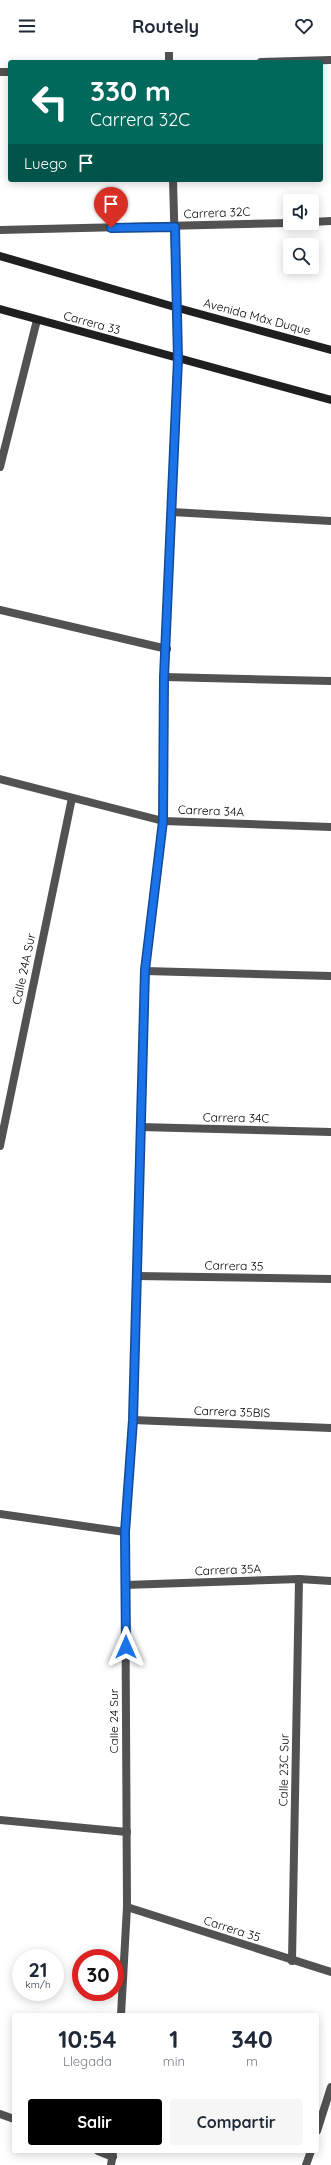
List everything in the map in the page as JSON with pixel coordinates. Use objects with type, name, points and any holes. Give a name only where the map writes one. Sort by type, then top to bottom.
[{"type":"main road","points":[[0,256],[178,308]]},
{"type":"main road","name":"Avenida Máx Duque","points":[[178,308],[331,350]]},
{"type":"main road","name":"Carrera 33","points":[[0,309],[178,359]]},
{"type":"main road","points":[[178,359],[331,400]]},
{"type":"street","name":"Calle 24 Sur","points":[[121,2013],[127,1907],[125,1532],[133,1420],[145,970],[163,821],[164,677],[167,649],[178,359],[178,308],[173,182]]},
{"type":"street","points":[[319,222],[331,221]]},
{"type":"street","name":"Carrera 32C","points":[[0,230],[283,223]]},
{"type":"street","points":[[0,467],[37,320]]},
{"type":"street","points":[[172,512],[331,522]]},
{"type":"street","points":[[0,610],[167,649]]},
{"type":"street","points":[[164,677],[331,681]]},
{"type":"street","name":"Carrera 34A","points":[[0,779],[163,821],[331,827]]},
{"type":"street","name":"Calle 24A Sur","points":[[0,1146],[72,798]]},
{"type":"street","points":[[145,970],[331,976]]},
{"type":"street","name":"Carrera 34C","points":[[140,1127],[331,1132]]},
{"type":"street","name":"Carrera 35","points":[[136,1276],[331,1279]]},
{"type":"street","name":"Carrera 35BIS","points":[[133,1420],[331,1428]]},
{"type":"street","points":[[0,1514],[125,1532]]},
{"type":"street","name":"Carrera 35A","points":[[125,1585],[299,1579],[331,1581]]},
{"type":"street","name":"Calle 23C Sur","points":[[292,1961],[299,1579]]},
{"type":"street","points":[[0,1820],[127,1832]]},
{"type":"street","name":"Carrera 35","points":[[127,1907],[292,1961],[331,1972]]},
{"type":"street","points":[[319,2125],[331,2087]]},
{"type":"street","points":[[0,2114],[12,2118]]},
{"type":"street","points":[[102,2153],[112,2158]]},
{"type":"street","points":[[306,2165],[310,2153]]},
{"type":"route","points":[[111,228],[175,227],[178,308],[178,359],[173,496],[167,649],[164,677],[163,821],[145,970],[133,1420],[125,1532],[126,1647]]}]
